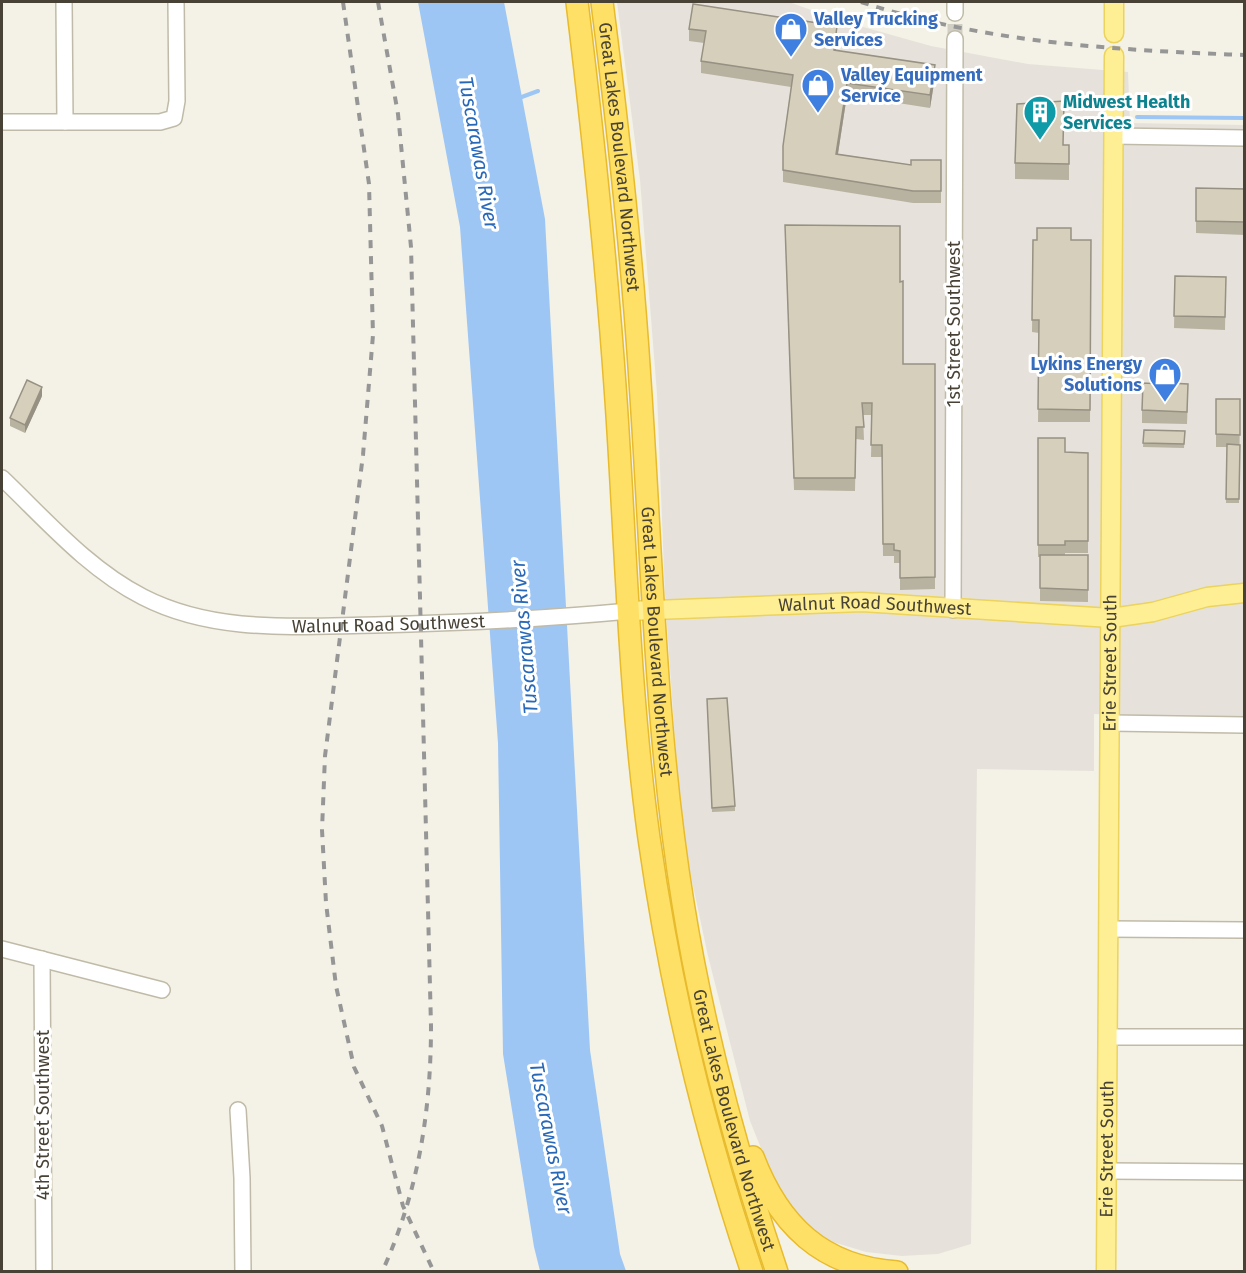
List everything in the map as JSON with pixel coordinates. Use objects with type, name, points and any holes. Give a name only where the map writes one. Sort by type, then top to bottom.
[{"type":"highway","name":"Great Lakes Boulevard Northwest","points":[[577,2],[611,328],[639,754],[649,837],[672,974],[712,1145],[752,1272]]},
{"type":"highway","name":"Great Lakes Boulevard Northwest","points":[[602,2],[634,297],[665,763],[673,839],[694,967],[712,1047],[740,1156],[777,1272]]},
{"type":"highway","points":[[712,1047],[759,1173],[788,1221],[801,1234],[832,1256],[866,1268],[897,1272]]},
{"type":"main road","points":[[1114,2],[1114,33]]},
{"type":"main road","name":"Erie Street South","points":[[1106,1272],[1114,56]]},
{"type":"main road","name":"Walnut Road Southwest","points":[[629,611],[862,602],[953,610],[1111,618],[1153,612],[1207,597],[1245,593]]},
{"type":"street","points":[[64,2],[64,122]]},
{"type":"street","points":[[2,122],[160,122],[174,118],[177,101],[176,2]]},
{"type":"street","name":"1st Street Southwest","points":[[953,610],[955,39]]},
{"type":"street","points":[[1113,136],[1245,138]]},
{"type":"street","name":"Walnut Road Southwest","points":[[2,478],[97,567],[127,588],[175,611],[236,624],[296,626],[446,622],[629,611]]},
{"type":"street","points":[[1110,723],[1245,725]]},
{"type":"street","points":[[1108,929],[1245,930]]},
{"type":"street","points":[[2,949],[162,990]]},
{"type":"street","name":"4th Street Southwest","points":[[42,959],[44,1272]]},
{"type":"street","points":[[1108,1037],[1245,1037]]},
{"type":"street","points":[[238,1110],[242,1178],[243,1272]]},
{"type":"street","points":[[1107,1171],[1245,1172]]},
{"type":"shaded area","points":[[617,2],[789,2],[842,21],[931,46],[1028,64],[1128,72],[1130,123],[1244,125],[1244,718],[1094,714],[1094,771],[977,769],[971,1244],[938,1254],[902,1256],[866,1252],[833,1242],[804,1226],[781,1198],[750,1121],[708,956],[690,872],[678,784],[665,595],[657,394],[640,180]]},
{"type":"water","name":"Tuscarawas River","points":[[418,2],[504,2],[545,219],[590,1050],[620,1254],[626,1271],[540,1271],[534,1247],[503,1054],[498,743],[460,227]]},
{"type":"building","points":[[693,4],[837,26],[834,50],[935,65],[930,95],[847,83],[836,154],[911,165],[911,160],[941,160],[941,191],[913,191],[783,170],[783,146],[793,75],[701,61],[706,31],[689,29]]},
{"type":"building","name":"Midwest Health Services","points":[[1064,101],[1063,145],[1069,145],[1069,164],[1015,163],[1017,104]]},
{"type":"building","points":[[1196,188],[1245,189],[1245,222],[1196,221]]},
{"type":"building","points":[[785,225],[900,226],[900,282],[903,281],[903,364],[935,364],[935,577],[900,578],[900,551],[894,550],[894,544],[883,544],[882,445],[871,445],[872,403],[862,403],[864,427],[856,427],[855,478],[794,478]]},
{"type":"building","points":[[1037,228],[1071,228],[1071,240],[1091,240],[1090,410],[1038,409],[1039,320],[1032,320],[1033,240],[1037,240]]},
{"type":"building","points":[[1175,276],[1226,277],[1225,317],[1174,316]]},
{"type":"building","points":[[1161,379],[1170,379],[1169,383],[1188,384],[1187,412],[1142,410],[1143,383],[1161,384]]},
{"type":"building","points":[[27,380],[42,387],[25,425],[10,418]]},
{"type":"building","points":[[1216,399],[1240,399],[1240,435],[1216,434]]},
{"type":"building","points":[[1144,430],[1185,431],[1184,444],[1143,443]]},
{"type":"building","points":[[1038,438],[1065,438],[1065,452],[1088,453],[1088,541],[1065,541],[1065,545],[1038,545]]},
{"type":"building","points":[[1227,444],[1240,445],[1239,499],[1226,499]]},
{"type":"building","points":[[1040,555],[1088,555],[1088,590],[1040,588]]},
{"type":"building","points":[[727,698],[735,806],[712,808],[707,699]]},
{"type":"waterway","points":[[519,98],[538,91]]},
{"type":"waterway","points":[[1137,117],[1244,118]]},
{"type":"tunnel","points":[[955,13],[955,39]]},
{"type":"railway","points":[[343,2],[369,184],[373,335],[363,455],[325,756],[322,830],[326,903],[336,986],[354,1067],[382,1126],[403,1206],[434,1272]]},
{"type":"railway","points":[[378,2],[398,114],[411,247],[431,1026],[428,1090],[420,1152],[405,1212],[382,1272]]},
{"type":"railway","points":[[861,2],[955,27],[1051,42],[1244,55]]},
{"type":"place","name":"Valley Trucking Services","points":[[791,58]]},
{"type":"place","name":"Valley Equipment Service","points":[[818,114]]},
{"type":"place","name":"Midwest Health Services","points":[[1040,141]]},
{"type":"place","name":"Lykins Energy Solutions","points":[[1165,403]]}]
